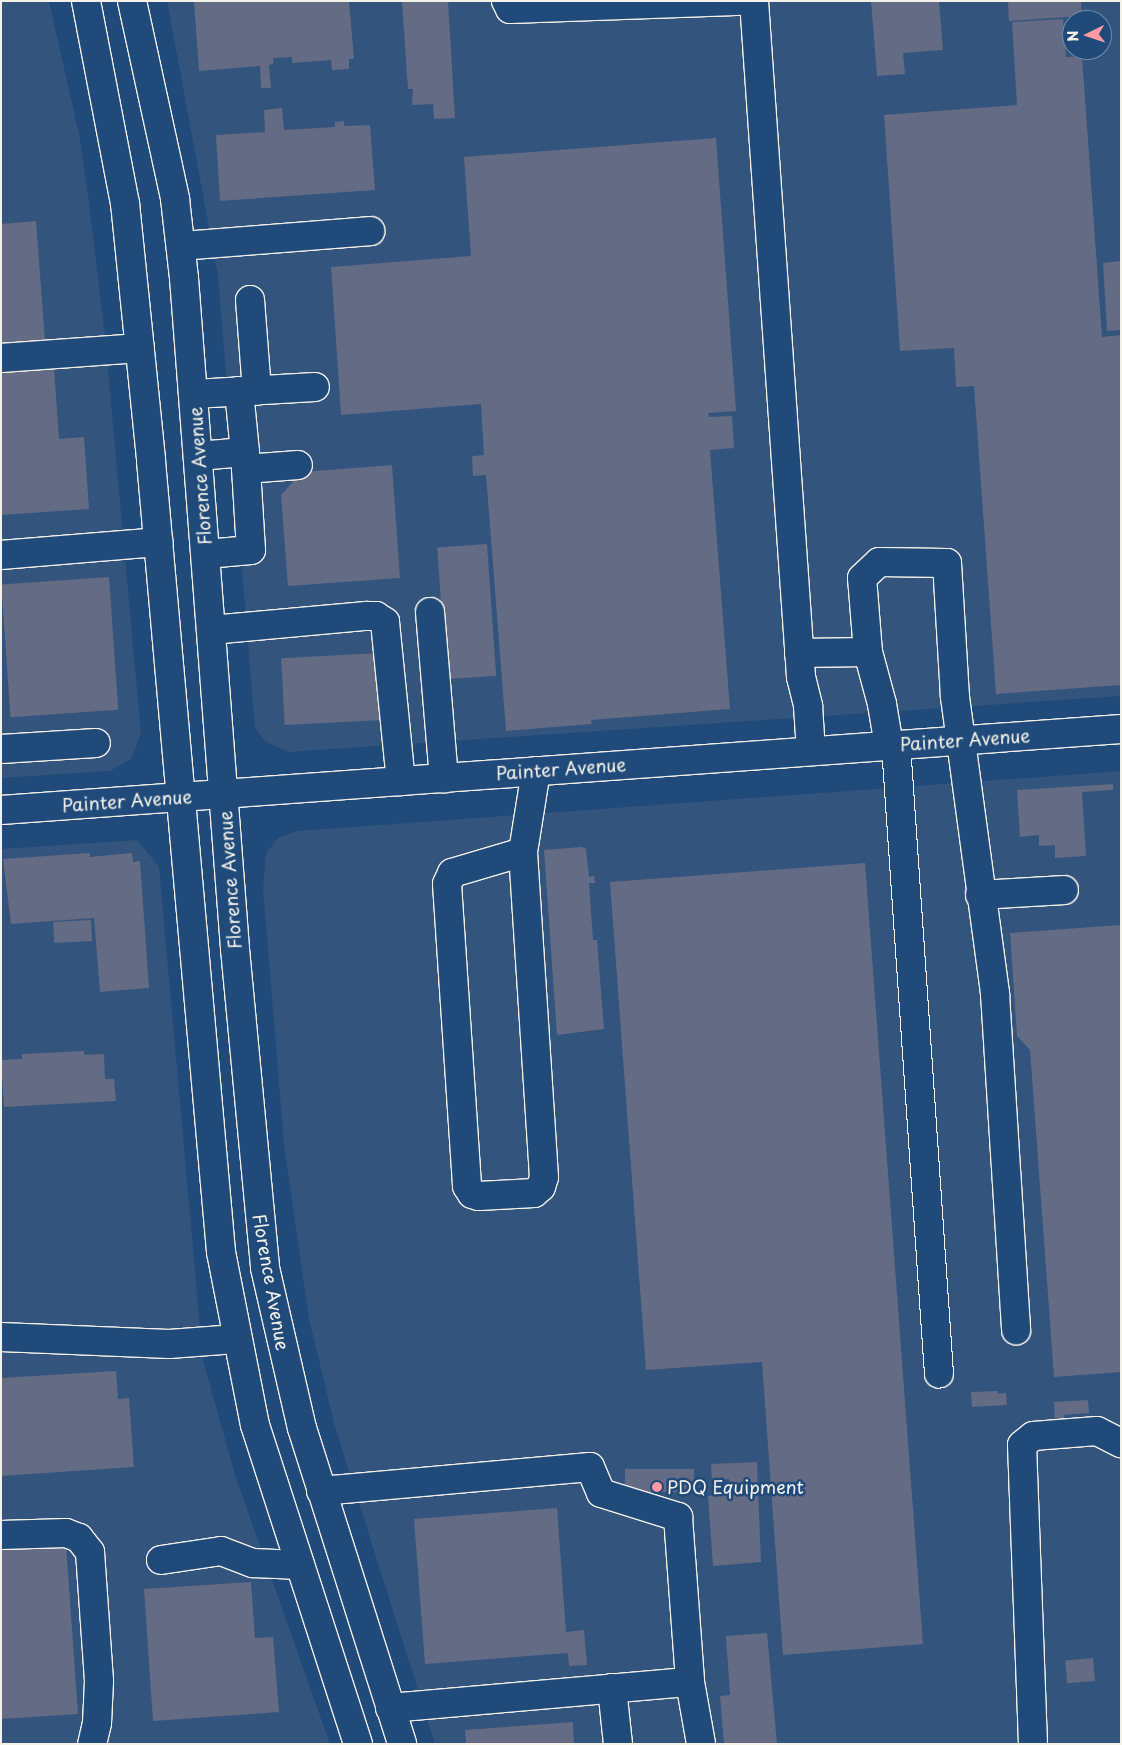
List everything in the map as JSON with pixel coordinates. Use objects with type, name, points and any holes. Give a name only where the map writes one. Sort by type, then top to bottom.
[{"type":"main road","points":[[86,1],[125,203],[158,542],[211,1168],[236,1339],[255,1425],[358,1744]]},
{"type":"main road","name":"Florence Avenue","points":[[132,1],[175,199],[181,246],[255,1176],[265,1268],[285,1360],[321,1491],[402,1744]]},
{"type":"main road","points":[[506,1],[510,9],[743,1]]},
{"type":"main road","points":[[754,1],[799,653],[811,751]]},
{"type":"main road","points":[[181,246],[370,231]]},
{"type":"main road","points":[[206,554],[251,550],[245,461],[250,300]]},
{"type":"main road","points":[[1,358],[140,348]]},
{"type":"main road","points":[[194,394],[315,387]]},
{"type":"main road","points":[[198,456],[298,465]]},
{"type":"main road","points":[[1,555],[158,542]]},
{"type":"main road","points":[[939,1374],[892,746],[868,652],[862,578],[879,562],[947,563],[955,697],[962,740],[980,895],[995,994],[1016,1330]]},
{"type":"main road","points":[[430,612],[444,778]]},
{"type":"main road","points":[[211,630],[366,616],[376,616],[385,622],[401,781]]},
{"type":"main road","points":[[799,653],[868,652]]},
{"type":"main road","name":"Painter Avenue","points":[[1,810],[1121,729]]},
{"type":"main road","points":[[1,749],[96,743]]},
{"type":"main road","points":[[523,852],[452,873],[448,884],[466,1186],[472,1194],[479,1196],[534,1193],[541,1187],[544,1178],[523,852],[536,771]]},
{"type":"main road","points":[[980,895],[1064,890]]},
{"type":"main road","points":[[1,1338],[169,1344],[236,1339]]},
{"type":"main road","points":[[1033,1744],[1022,1445],[1033,1436],[1097,1431],[1121,1443]]},
{"type":"main road","points":[[321,1491],[590,1466],[601,1493],[678,1517],[690,1682],[701,1744]]},
{"type":"main road","points":[[1,1535],[66,1533],[79,1538],[90,1552],[98,1681],[97,1723],[92,1744]]},
{"type":"main road","points":[[161,1560],[221,1551],[253,1563],[300,1565]]},
{"type":"main road","points":[[390,1708],[690,1682]]},
{"type":"main road","points":[[612,1688],[618,1744]]},
{"type":"shaded area","points":[[1,1],[49,1],[79,134],[88,194],[105,336],[141,734],[131,759],[110,771],[1,778]]},
{"type":"shaded area","points":[[167,1],[1121,1],[1121,696],[288,752],[266,742],[255,728],[218,276]]},
{"type":"shaded area","points":[[1121,771],[1121,1744],[435,1744],[335,1427],[309,1319],[284,1145],[263,889],[266,853],[278,838],[297,831]]},
{"type":"shaded area","points":[[137,840],[159,867],[203,1360],[236,1478],[330,1744],[1,1744],[1,849]]},
{"type":"building","points":[[194,1],[349,1],[354,59],[349,59],[349,69],[332,70],[331,60],[292,63],[292,57],[273,58],[273,64],[269,65],[271,88],[261,88],[260,66],[199,71]]},
{"type":"building","points":[[402,1],[448,1],[455,118],[434,119],[433,104],[412,105],[413,89],[408,89]]},
{"type":"building","points":[[871,1],[939,1],[943,50],[903,53],[905,74],[877,76]]},
{"type":"building","points":[[1008,1],[1081,1],[1082,10],[1062,10],[1062,17],[1009,21]]},
{"type":"building","points":[[1062,19],[1062,60],[1082,60],[1102,337],[1121,335],[1121,685],[996,694],[974,386],[956,387],[954,348],[900,351],[884,115],[1017,105],[1012,22]]},
{"type":"building","points":[[282,108],[284,130],[335,127],[335,122],[344,121],[344,126],[370,125],[375,190],[220,201],[216,135],[265,132],[264,110]]},
{"type":"building","points":[[716,138],[736,411],[708,413],[709,417],[732,416],[734,448],[710,450],[730,709],[591,720],[592,724],[506,731],[486,475],[473,476],[472,456],[484,455],[481,404],[341,415],[331,267],[471,256],[464,157]]},
{"type":"building","points":[[36,221],[45,341],[1,344],[1,224]]},
{"type":"building","points":[[1121,261],[1121,330],[1107,331],[1103,263]]},
{"type":"building","points":[[54,368],[59,439],[84,437],[89,509],[1,515],[1,372]]},
{"type":"building","points":[[392,465],[400,578],[288,586],[281,495],[302,472]]},
{"type":"building","points":[[487,544],[496,676],[446,679],[437,547]]},
{"type":"building","points":[[109,577],[118,710],[11,717],[1,585]]},
{"type":"building","points":[[379,653],[383,720],[285,725],[281,658]]},
{"type":"building","points":[[1113,784],[1113,790],[1082,792],[1086,856],[1055,858],[1055,845],[1039,846],[1039,835],[1020,837],[1017,790]]},
{"type":"building","points":[[582,847],[586,849],[589,877],[594,876],[595,883],[589,883],[593,940],[597,940],[604,1029],[557,1035],[544,850]]},
{"type":"building","points":[[90,853],[90,857],[132,853],[133,862],[140,861],[149,988],[100,992],[94,918],[11,924],[3,859]]},
{"type":"building","points":[[865,863],[923,1644],[783,1655],[762,1362],[646,1370],[610,882]]},
{"type":"building","points":[[91,920],[92,941],[54,943],[53,922]]},
{"type":"building","points":[[1120,925],[1121,1372],[1054,1377],[1030,1050],[1017,1036],[1010,933]]},
{"type":"building","points":[[84,1051],[84,1055],[104,1054],[105,1079],[114,1079],[116,1101],[4,1107],[1,1060],[22,1059],[22,1054]]},
{"type":"building","points":[[116,1371],[118,1399],[129,1398],[134,1467],[1,1476],[1,1378]]},
{"type":"building","points":[[998,1391],[998,1394],[1006,1393],[1007,1405],[972,1407],[971,1392]]},
{"type":"building","points":[[1088,1400],[1089,1413],[1064,1415],[1064,1424],[1055,1424],[1054,1402]]},
{"type":"building","points":[[757,1462],[761,1562],[713,1566],[708,1496],[730,1494],[729,1479],[712,1481],[711,1464]]},
{"type":"building","points":[[625,1469],[694,1469],[694,1492],[625,1492]]},
{"type":"building","points":[[557,1508],[566,1632],[584,1630],[587,1665],[569,1666],[568,1653],[425,1664],[414,1519]]},
{"type":"building","points":[[66,1544],[78,1714],[1,1719],[1,1548]]},
{"type":"building","points":[[251,1582],[255,1638],[273,1637],[279,1712],[153,1721],[144,1589]]},
{"type":"building","points":[[767,1633],[777,1744],[724,1744],[720,1696],[730,1695],[726,1636]]},
{"type":"building","points":[[1093,1658],[1095,1681],[1067,1683],[1065,1660]]},
{"type":"building","points":[[573,1722],[574,1744],[466,1744],[465,1730]]},
{"type":"place","name":"PDQ Equipment","points":[[657,1487]]}]
